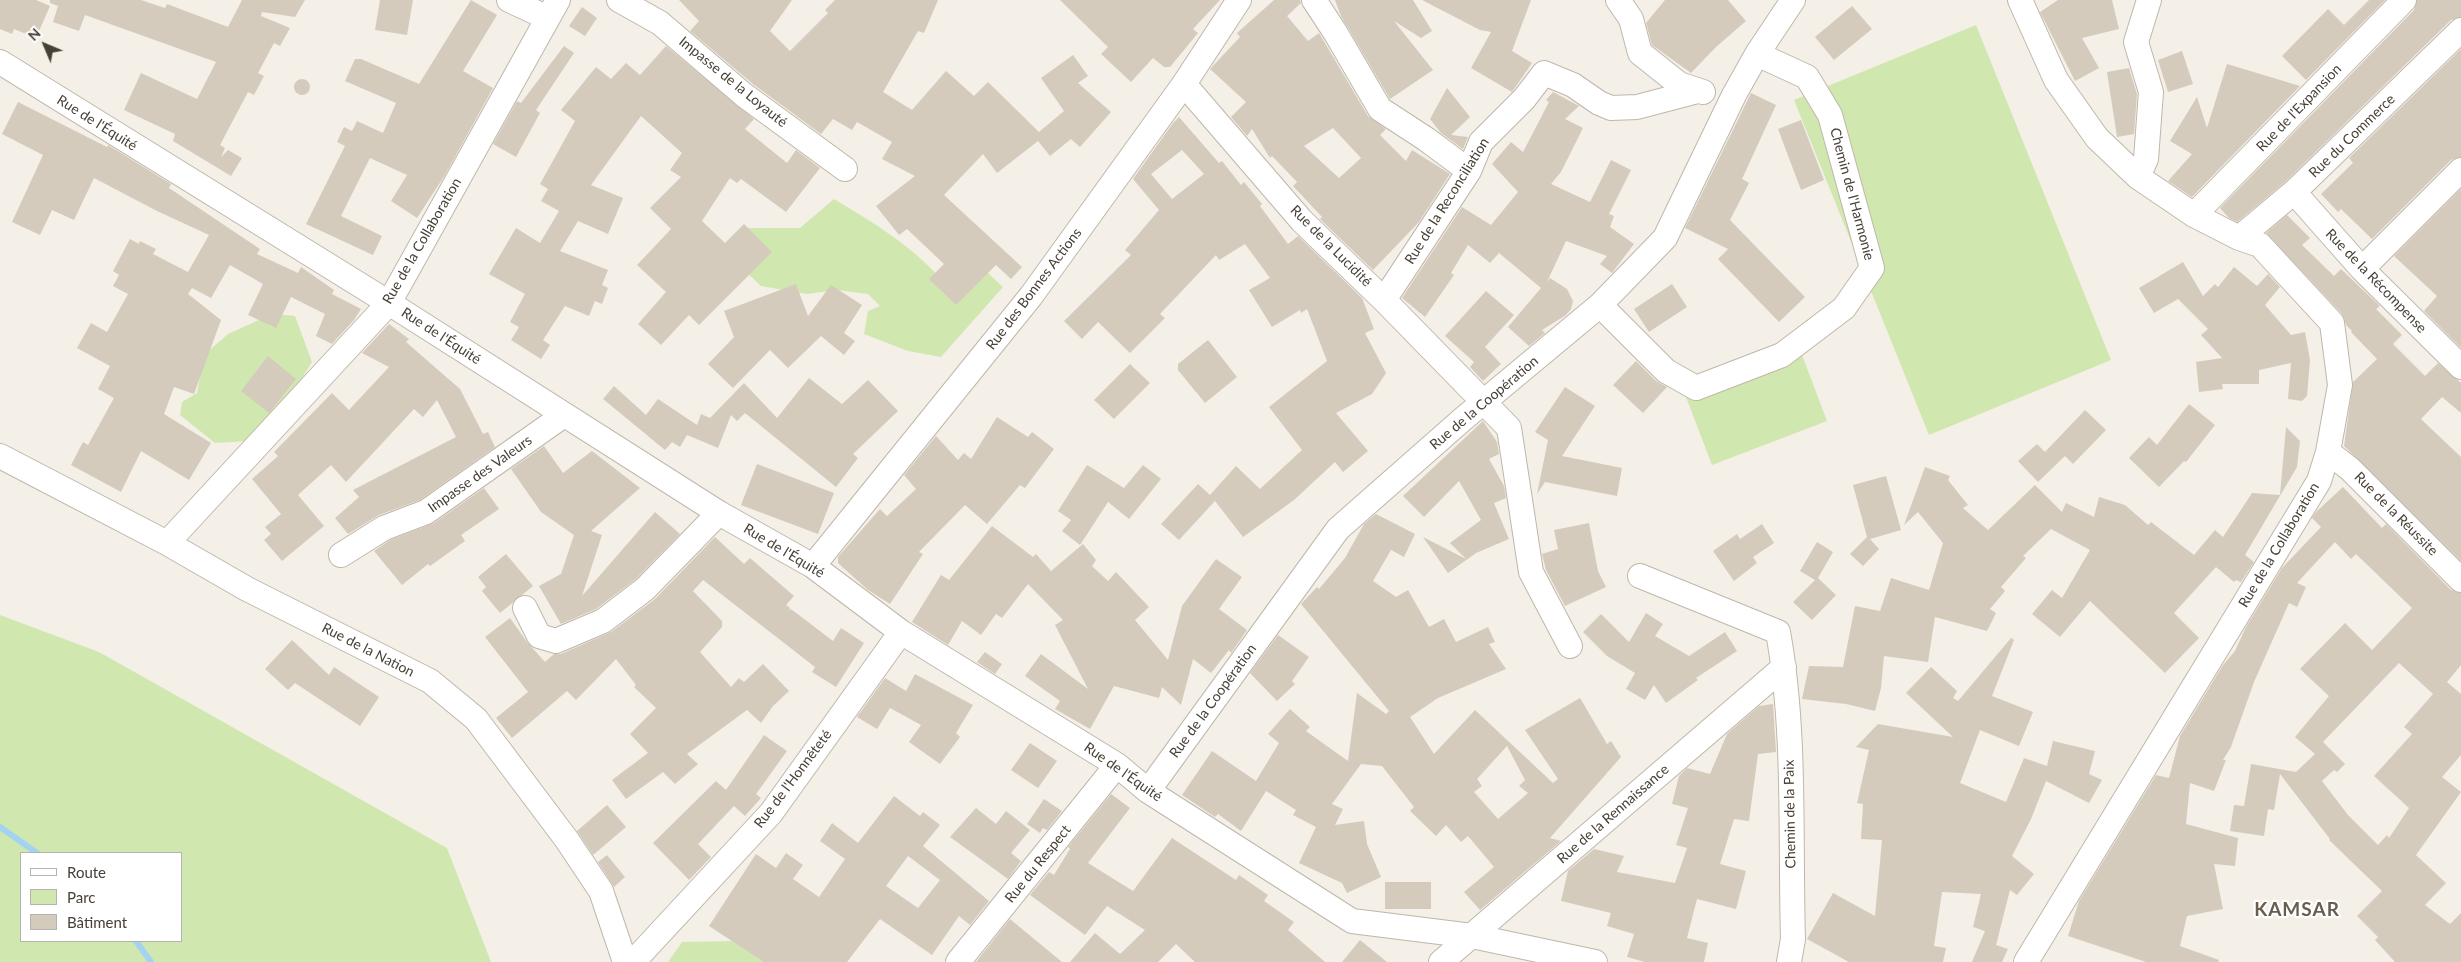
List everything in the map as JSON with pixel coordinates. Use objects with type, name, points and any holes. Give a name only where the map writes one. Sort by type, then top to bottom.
[{"type":"street","points":[[509,0],[553,9]]},
{"type":"street","name":"Impasse de la Loyauté","points":[[619,0],[660,23],[744,95],[845,169]]},
{"type":"street","name":"Rue des Bonnes Actions","points":[[813,566],[1031,296],[1184,84],[1240,0]]},
{"type":"street","points":[[1314,0],[1380,109],[1426,138],[1469,171]]},
{"type":"street","points":[[1618,0],[1631,19],[1640,53],[1679,84],[1698,91],[1734,95]]},
{"type":"street","name":"Rue de la Coopération","points":[[1148,791],[1338,529],[1484,401],[1600,305],[1665,238],[1734,95],[1756,54],[1793,0]]},
{"type":"street","name":"Rue de la Collaboration","points":[[2020,0],[2056,80],[2097,138],[2138,177],[2194,215],[2239,238],[2260,245],[2332,323],[2340,385],[2328,452],[2319,481],[2026,962]]},
{"type":"street","points":[[2138,177],[2146,160],[2152,92],[2136,42],[2149,0]]},
{"type":"street","name":"Rue de l'Expansion","points":[[2194,215],[2404,0]]},
{"type":"street","name":"Rue de la Collaboration","points":[[167,543],[389,302],[553,9]]},
{"type":"street","name":"Rue du Commerce","points":[[2239,238],[2294,192],[2461,30]]},
{"type":"street","name":"Chemin de l'Harmonie","points":[[1600,305],[1666,372],[1696,388],[1782,355],[1844,308],[1872,268],[1830,115],[1807,76],[1756,54]]},
{"type":"street","name":"Rue de l'Équité","points":[[0,62],[389,302],[719,513],[813,566],[901,632],[1117,765],[1148,791],[1352,921],[1472,936],[1595,962]]},
{"type":"street","name":"Rue de la Reconciliation","points":[[1384,300],[1469,171],[1481,142],[1524,99],[1544,73],[1573,85],[1599,103],[1611,108],[1637,107],[1698,91]]},
{"type":"street","name":"Rue de la Lucidité","points":[[1184,84],[1302,221],[1384,300],[1510,428],[1531,572],[1570,646]]},
{"type":"street","points":[[2362,269],[2461,170]]},
{"type":"street","name":"Rue de la Récompense","points":[[2294,192],[2362,269],[2461,367]]},
{"type":"street","name":"Impasse des Valeurs","points":[[341,555],[384,528],[426,512],[564,415]]},
{"type":"street","name":"Rue de la Réussite","points":[[2328,452],[2350,469],[2461,580]]},
{"type":"street","name":"Rue de la Nation","points":[[0,456],[167,543],[246,589],[430,681],[476,719],[566,840],[601,891],[619,938],[625,962]]},
{"type":"street","points":[[525,608],[539,636],[556,641],[603,621],[645,589],[719,513]]},
{"type":"street","name":"Chemin de la Paix","points":[[1640,576],[1778,632],[1784,667],[1793,939],[1789,962]]},
{"type":"street","name":"Rue de l'Honnêteté","points":[[633,962],[771,813],[901,632]]},
{"type":"street","name":"Rue de la Rennaissance","points":[[1441,962],[1784,667]]},
{"type":"street","name":"Rue du Respect","points":[[958,962],[1117,765]]},
{"type":"green space","points":[[1976,25],[2111,360],[1929,435],[1794,100]]},
{"type":"green space","points":[[834,199],[895,238],[936,273],[948,287],[988,273],[1003,287],[941,357],[908,351],[864,334],[868,311],[880,306],[868,294],[837,290],[807,294],[761,286],[739,265],[745,228],[800,228]]},
{"type":"green space","points":[[272,314],[295,316],[312,362],[284,407],[248,441],[215,443],[180,415],[182,402],[197,393],[204,355],[228,334]]},
{"type":"green space","points":[[1796,339],[1827,421],[1712,465],[1681,384]]},
{"type":"green space","points":[[0,615],[99,652],[447,848],[491,962],[0,962]]},
{"type":"green space","points":[[732,941],[766,951],[783,962],[668,962],[682,942]]},
{"type":"building","points":[[0,0],[36,0],[50,6],[36,38],[14,29],[12,34],[0,29]]},
{"type":"building","points":[[50,0],[141,0],[165,8],[167,4],[228,27],[242,0],[305,0],[295,17],[262,12],[261,16],[290,28],[280,46],[274,43],[258,73],[264,76],[254,95],[248,92],[220,145],[225,148],[221,157],[228,150],[242,158],[231,176],[173,141],[175,134],[124,110],[141,73],[197,99],[216,62],[85,15],[79,31],[53,22],[58,6],[50,3]]},
{"type":"building","points":[[380,0],[413,0],[407,35],[375,30]]},
{"type":"building","points":[[471,0],[497,15],[463,71],[493,88],[445,175],[417,218],[391,201],[407,175],[370,158],[341,216],[382,236],[373,255],[306,224],[345,146],[337,142],[344,127],[352,131],[357,121],[383,133],[396,103],[345,81],[355,59],[361,59],[419,84]]},
{"type":"building","points":[[679,0],[792,0],[770,31],[790,51],[828,13],[825,10],[835,0],[938,0],[924,33],[918,31],[883,92],[912,110],[946,71],[974,96],[988,82],[1039,132],[1064,111],[1041,78],[1073,55],[1088,76],[1078,83],[1111,112],[1080,147],[1071,139],[1050,156],[1038,141],[997,173],[983,154],[944,195],[1022,267],[1011,279],[996,265],[956,305],[929,279],[944,264],[907,229],[899,235],[876,206],[915,176],[882,159],[892,142],[857,122],[852,130],[833,119],[821,134],[753,84],[690,31],[699,21]]},
{"type":"building","points":[[1060,0],[1220,0],[1193,29],[1198,33],[1170,67],[1164,67],[1153,58],[1131,82],[1101,54],[1108,47]]},
{"type":"building","points":[[1274,0],[1300,0],[1301,3],[1287,16],[1308,41],[1319,33],[1368,116],[1386,129],[1380,135],[1406,161],[1412,150],[1450,174],[1419,222],[1373,270],[1320,219],[1322,217],[1293,186],[1297,182],[1272,156],[1270,158],[1252,129],[1247,136],[1231,117],[1246,102],[1210,69],[1240,37],[1237,33]],"holes":[[[1333,128],[1361,158],[1339,178],[1304,146]]]},
{"type":"building","points":[[1335,0],[1413,0],[1432,31],[1421,38],[1394,21],[1433,70],[1390,99],[1341,16]]},
{"type":"building","points":[[1422,0],[1531,0],[1512,51],[1532,63],[1512,92],[1471,68],[1491,32],[1480,30]]},
{"type":"building","points":[[1665,0],[1728,0],[1746,21],[1716,47],[1691,73],[1652,45],[1646,23]]},
{"type":"building","points":[[2058,0],[2112,0],[2119,29],[2082,38],[2099,68],[2075,81],[2040,12]]},
{"type":"building","points":[[2369,0],[2385,0],[2306,80],[2282,56],[2328,9],[2344,25]]},
{"type":"building","points":[[2417,0],[2461,0],[2461,17],[2451,20],[2285,182],[2237,222],[2229,218],[2220,208],[2414,10]]},
{"type":"building","points":[[1852,6],[1872,29],[1834,60],[1815,37]]},
{"type":"building","points":[[582,7],[597,18],[585,36],[569,26]]},
{"type":"building","points":[[564,46],[574,53],[536,110],[540,113],[516,157],[493,144],[517,101],[521,103]]},
{"type":"building","points":[[666,46],[754,119],[745,129],[787,163],[796,150],[820,168],[786,212],[741,179],[737,183],[730,178],[702,221],[725,243],[744,224],[772,252],[699,325],[689,315],[661,345],[638,324],[666,292],[637,265],[671,229],[650,208],[681,177],[670,170],[682,153],[641,116],[591,185],[623,198],[608,234],[578,221],[560,251],[608,270],[602,285],[608,288],[602,304],[595,301],[589,316],[565,306],[543,340],[550,345],[541,359],[511,340],[519,327],[510,322],[525,294],[489,274],[516,228],[540,243],[559,211],[541,201],[548,189],[540,184],[575,121],[561,110],[596,67],[611,79],[626,63],[640,75]]},
{"type":"building","points":[[2461,49],[2461,157],[2451,160],[2372,239],[2341,209],[2338,212],[2321,194],[2353,163],[2349,158]]},
{"type":"building","points":[[2182,51],[2193,84],[2168,92],[2158,60]]},
{"type":"building","points":[[2227,64],[2300,86],[2192,197],[2168,181],[2192,154],[2170,141],[2197,97],[2207,128]]},
{"type":"building","points":[[2129,68],[2137,94],[2134,134],[2117,137],[2107,72]]},
{"type":"building","points":[[299,79],[305,79],[310,84],[308,93],[299,95],[294,90],[294,84]]},
{"type":"building","points":[[1447,88],[1470,117],[1451,135],[1468,137],[1463,149],[1441,133],[1430,119]]},
{"type":"building","points":[[1553,92],[1579,106],[1565,119],[1583,128],[1561,172],[1551,184],[1590,202],[1611,160],[1631,170],[1609,214],[1614,216],[1610,227],[1634,244],[1612,273],[1600,264],[1607,256],[1566,241],[1547,282],[1550,278],[1567,289],[1573,301],[1571,309],[1566,315],[1542,330],[1545,333],[1529,346],[1508,327],[1541,288],[1499,253],[1490,263],[1468,245],[1451,273],[1454,275],[1425,317],[1402,298],[1462,207],[1491,225],[1518,192],[1492,164],[1511,142],[1523,152],[1549,102],[1546,100]]},
{"type":"building","points":[[1751,93],[1776,105],[1742,179],[1749,183],[1730,220],[1805,297],[1779,322],[1718,259],[1728,249],[1685,228]]},
{"type":"building","points":[[18,102],[107,147],[108,145],[171,184],[169,188],[260,249],[257,254],[298,273],[301,267],[334,290],[332,294],[361,309],[354,320],[332,344],[316,336],[325,314],[291,297],[276,328],[248,315],[263,284],[230,265],[211,298],[192,288],[188,294],[221,320],[194,394],[174,387],[164,414],[211,443],[189,480],[141,451],[121,492],[71,465],[83,442],[88,445],[114,398],[98,389],[110,366],[77,348],[91,323],[107,332],[128,294],[113,286],[119,275],[113,271],[130,239],[139,244],[140,241],[156,249],[153,254],[188,272],[209,235],[157,211],[94,178],[74,220],[52,210],[40,235],[12,222],[43,155],[2,134]]},
{"type":"building","points":[[1179,117],[1219,163],[1222,161],[1241,185],[1244,182],[1262,204],[1260,206],[1288,244],[1298,236],[1362,298],[1374,329],[1365,333],[1386,373],[1372,394],[1336,413],[1368,451],[1343,472],[1335,462],[1294,500],[1243,537],[1215,501],[1179,540],[1161,524],[1198,484],[1210,495],[1236,466],[1260,489],[1302,450],[1269,407],[1327,361],[1307,309],[1301,313],[1300,310],[1272,327],[1249,290],[1270,278],[1245,244],[1219,260],[1216,255],[1160,314],[1165,318],[1130,353],[1098,322],[1082,339],[1064,321],[1131,255],[1125,250],[1159,210],[1133,179]],"holes":[[[1182,150],[1204,174],[1172,199],[1151,174]]]},
{"type":"building","points":[[1801,120],[1824,180],[1801,190],[1778,129]]},
{"type":"building","points":[[2461,189],[2461,348],[2424,311],[2437,296],[2394,256]]},
{"type":"building","points":[[2287,215],[2310,238],[2302,245],[2334,276],[2341,269],[2380,306],[2376,309],[2402,335],[2393,344],[2425,376],[2438,363],[2461,383],[2461,413],[2442,397],[2421,419],[2461,457],[2461,561],[2344,446],[2353,382],[2377,359],[2351,332],[2342,314],[2266,233]]},
{"type":"building","points":[[2183,262],[2203,296],[2215,284],[2218,287],[2234,267],[2257,286],[2268,274],[2280,287],[2265,305],[2291,335],[2305,332],[2310,360],[2307,396],[2302,401],[2288,399],[2291,363],[2259,370],[2259,384],[2222,384],[2223,389],[2199,392],[2196,362],[2222,358],[2201,335],[2208,329],[2178,299],[2154,313],[2139,288]]},
{"type":"building","points":[[796,284],[808,316],[831,285],[862,305],[844,333],[855,341],[844,355],[821,336],[788,368],[770,350],[733,388],[708,364],[734,337],[724,311]]},
{"type":"building","points":[[1672,284],[1687,307],[1649,332],[1634,309]]},
{"type":"building","points":[[1486,291],[1514,315],[1485,347],[1501,364],[1483,381],[1470,367],[1474,362],[1445,336]]},
{"type":"building","points":[[389,324],[409,339],[406,342],[460,389],[483,434],[488,432],[495,447],[420,500],[379,515],[348,534],[335,518],[359,497],[353,490],[456,437],[437,400],[423,417],[414,409],[346,482],[331,465],[298,495],[324,526],[282,561],[264,540],[271,534],[265,527],[281,514],[252,479],[278,456],[274,452],[332,393],[349,410],[389,367],[362,353]]},
{"type":"building","points":[[1208,340],[1237,377],[1205,403],[1178,370],[1178,364]]},
{"type":"building","points":[[268,356],[296,379],[269,413],[241,391]]},
{"type":"building","points":[[1636,361],[1656,381],[1667,387],[1643,413],[1613,385]]},
{"type":"building","points":[[1130,364],[1150,383],[1114,419],[1094,400]]},
{"type":"building","points":[[809,378],[842,404],[868,380],[898,411],[853,454],[858,458],[836,487],[745,413],[737,421],[731,415],[718,448],[687,435],[680,447],[672,442],[665,450],[603,399],[614,386],[646,415],[658,399],[697,425],[701,414],[710,418],[744,383],[777,418]]},
{"type":"building","points":[[1565,387],[1595,406],[1562,456],[1622,468],[1617,496],[1545,482],[1537,494],[1548,440],[1535,432]]},
{"type":"building","points":[[2189,404],[2215,425],[2186,462],[2184,461],[2159,487],[2129,458],[2149,437],[2157,445]]},
{"type":"building","points":[[2085,410],[2106,430],[2073,464],[2065,456],[2038,482],[2018,461],[2037,444],[2045,452]]},
{"type":"building","points":[[997,417],[1028,437],[1032,432],[1054,449],[1025,488],[1020,485],[987,524],[965,505],[919,552],[923,554],[890,604],[868,590],[838,563],[838,557],[880,509],[887,516],[916,489],[904,475],[936,436],[958,460],[964,453],[971,459]]},
{"type":"building","points":[[1483,421],[1497,442],[1499,454],[1489,459],[1504,486],[1506,498],[1494,503],[1509,539],[1476,553],[1448,573],[1423,537],[1466,559],[1450,543],[1481,520],[1459,481],[1424,517],[1403,496]]},
{"type":"building","points":[[2286,427],[2300,441],[2297,467],[2245,555],[2254,562],[2241,582],[2236,580],[2234,582],[2216,567],[2174,613],[2199,638],[2165,673],[2090,601],[2060,637],[2032,614],[2052,590],[2062,598],[2090,550],[2051,529],[2023,556],[2026,558],[2001,587],[2005,591],[1990,609],[1996,613],[1987,631],[1935,617],[1928,662],[1884,656],[1881,688],[1875,711],[1846,704],[1802,699],[1809,666],[1843,667],[1855,606],[1880,611],[1891,578],[1929,590],[1943,543],[1918,512],[1904,525],[1925,467],[1950,476],[1948,480],[1968,505],[1963,508],[1988,530],[2035,485],[2062,512],[2066,503],[2094,517],[2099,497],[2125,505],[2148,525],[2151,522],[2194,555],[2215,530],[2223,537],[2252,493],[2280,495]]},
{"type":"building","points":[[544,446],[563,473],[592,451],[640,488],[591,531],[602,535],[582,596],[655,512],[680,534],[636,579],[596,609],[561,624],[539,586],[561,574],[574,535],[541,512],[511,469]]},
{"type":"building","points":[[757,464],[834,493],[818,534],[741,505]]},
{"type":"building","points":[[1087,465],[1124,488],[1143,465],[1161,479],[1129,519],[1108,502],[1080,545],[1062,531],[1071,520],[1058,511]]},
{"type":"building","points":[[1886,476],[1901,530],[1870,539],[1879,549],[1863,566],[1850,554],[1867,537],[1853,485]]},
{"type":"building","points":[[2343,487],[2382,528],[2386,524],[2451,590],[2461,593],[2461,665],[2447,682],[2461,694],[2461,755],[2442,777],[2461,792],[2416,855],[2446,883],[2425,905],[2450,924],[2461,913],[2461,962],[2395,962],[2375,940],[2378,937],[2357,916],[2382,891],[2329,840],[2280,774],[2274,810],[2268,809],[2264,836],[2230,831],[2234,805],[2244,806],[2251,764],[2296,772],[2315,754],[2295,737],[2329,696],[2300,669],[2345,623],[2372,650],[2412,608],[2356,554],[2351,559],[2335,542],[2297,583],[2306,587],[2297,607],[2289,603],[2254,682],[2231,747],[2223,760],[2226,760],[2214,791],[2190,783],[2186,824],[2238,838],[2235,866],[2214,864],[2223,909],[2187,916],[2180,946],[2219,960],[2218,962],[2146,962],[2068,936],[2079,901],[2156,775],[2169,778],[2180,736],[2223,665],[2235,651],[2246,627],[2282,568],[2321,527],[2312,518]],"holes":[[[2399,663],[2433,694],[2404,727],[2412,734],[2374,776],[2409,808],[2389,838],[2387,835],[2378,845],[2348,815],[2322,781],[2334,770],[2337,772],[2345,764],[2323,742]]]},
{"type":"building","points":[[484,488],[499,509],[461,535],[465,541],[430,566],[428,564],[402,585],[374,551],[390,540],[434,523]]},
{"type":"building","points":[[1376,514],[1415,534],[1404,557],[1391,550],[1373,581],[1396,597],[1408,590],[1429,627],[1444,619],[1456,642],[1488,627],[1495,642],[1489,644],[1506,669],[1438,698],[1410,717],[1434,754],[1475,710],[1553,783],[1558,779],[1525,730],[1580,698],[1607,744],[1611,741],[1621,757],[1550,838],[1561,841],[1480,910],[1464,892],[1494,867],[1468,836],[1461,842],[1446,825],[1436,836],[1410,811],[1414,807],[1382,766],[1361,764],[1332,804],[1343,809],[1335,825],[1364,821],[1367,844],[1381,877],[1347,893],[1342,883],[1299,863],[1316,827],[1293,815],[1296,810],[1266,791],[1241,831],[1218,814],[1215,817],[1182,795],[1212,751],[1256,781],[1279,743],[1268,734],[1290,709],[1310,727],[1306,731],[1348,761],[1357,693],[1386,714],[1389,711],[1301,604],[1317,587],[1319,589],[1345,558],[1364,524]],"holes":[[[1507,746],[1525,780],[1519,786],[1528,793],[1498,819],[1474,792],[1482,786],[1477,779]]]},
{"type":"building","points":[[1589,523],[1598,571],[1606,587],[1565,606],[1546,570],[1542,554],[1558,549],[1554,530]]},
{"type":"building","points":[[1762,524],[1774,543],[1753,557],[1757,563],[1734,581],[1713,551],[1737,534],[1740,539]]},
{"type":"building","points":[[992,526],[1033,557],[1036,554],[1051,571],[1083,544],[1096,560],[1092,566],[1108,581],[1116,572],[1149,607],[1135,620],[1168,660],[1182,606],[1216,559],[1242,577],[1219,609],[1247,630],[1231,653],[1229,650],[1211,673],[1193,659],[1181,705],[1162,687],[1159,698],[1114,686],[1090,729],[1055,709],[1060,701],[1025,676],[1041,654],[1088,689],[1055,625],[1063,620],[1028,584],[1002,618],[996,614],[981,635],[962,621],[948,645],[912,622],[941,575],[949,580]]},
{"type":"building","points":[[715,537],[744,564],[750,558],[794,596],[786,605],[790,608],[789,611],[791,609],[833,641],[841,628],[864,643],[836,687],[812,672],[815,667],[703,580],[693,591],[722,621],[722,627],[700,652],[731,687],[739,678],[744,682],[763,664],[789,691],[773,706],[761,723],[747,710],[687,754],[698,764],[675,784],[663,772],[626,799],[612,780],[648,753],[630,734],[656,708],[634,687],[636,685],[616,659],[576,700],[567,691],[512,738],[496,718],[528,692],[485,637],[510,618],[527,642],[545,662],[554,654],[561,654],[611,632],[655,599]]},
{"type":"building","points":[[1817,542],[1833,552],[1818,578],[1836,595],[1812,620],[1793,602],[1815,580],[1800,571]]},
{"type":"building","points":[[506,554],[533,586],[500,613],[482,591],[486,587],[478,577]]},
{"type":"building","points":[[1646,613],[1663,624],[1655,636],[1689,656],[1725,632],[1737,651],[1696,678],[1698,680],[1666,703],[1654,685],[1645,700],[1626,689],[1635,673],[1607,656],[1583,632],[1601,614],[1629,642]]},
{"type":"building","points":[[1278,635],[1309,657],[1292,681],[1295,684],[1277,701],[1250,673]]},
{"type":"building","points":[[2011,638],[2014,640],[1992,696],[2033,712],[2019,746],[1980,730],[1960,783],[2006,802],[2024,758],[2047,766],[2053,741],[2095,751],[2089,774],[2102,780],[2089,803],[2046,781],[2031,819],[2012,856],[2034,874],[2017,895],[2010,890],[1996,945],[2008,949],[2002,962],[1972,962],[1985,931],[1973,927],[1981,894],[1942,892],[1934,946],[1946,948],[1943,962],[1849,962],[1807,939],[1833,893],[1875,916],[1882,840],[1861,839],[1863,804],[1857,803],[1869,750],[1856,747],[1878,724],[1953,737],[1906,693],[1931,667],[1957,691],[1953,698],[1958,701]]},
{"type":"building","points":[[292,640],[329,675],[334,667],[379,697],[360,726],[295,683],[288,690],[265,669]]},
{"type":"building","points":[[985,652],[1002,664],[995,674],[977,662]]},
{"type":"building","points":[[915,674],[973,705],[956,733],[960,737],[940,764],[909,742],[921,725],[890,708],[877,729],[857,717],[885,678],[906,691]]},
{"type":"building","points":[[1773,704],[1776,752],[1758,754],[1749,821],[1734,819],[1720,864],[1746,871],[1736,909],[1697,899],[1687,938],[1708,943],[1704,962],[1645,962],[1627,957],[1634,934],[1607,926],[1611,913],[1561,901],[1568,871],[1594,849],[1624,856],[1617,872],[1675,883],[1687,848],[1676,845],[1688,808],[1672,804],[1679,776],[1687,768],[1710,774],[1727,734],[1759,706]]},
{"type":"building","points":[[764,735],[787,751],[756,794],[761,798],[745,816],[734,806],[698,844],[711,857],[689,880],[653,843],[716,781],[726,790]]},
{"type":"building","points":[[1030,743],[1057,761],[1038,788],[1011,770]]},
{"type":"building","points":[[1111,794],[1130,808],[1088,863],[1133,891],[1172,838],[1236,880],[1239,875],[1268,895],[1264,901],[1294,922],[1288,930],[1325,962],[1195,962],[1176,944],[1158,962],[1070,962],[1095,933],[1120,954],[1145,930],[1107,906],[1085,935],[1030,895],[1049,872],[1054,875],[1070,849],[1068,847]]},
{"type":"building","points":[[894,796],[920,816],[923,812],[940,825],[923,846],[989,901],[970,925],[959,916],[932,955],[880,919],[847,962],[764,962],[709,926],[756,854],[776,868],[786,853],[803,865],[793,879],[819,897],[845,859],[820,841],[832,823],[858,843]],"holes":[[[908,856],[940,880],[918,908],[886,886]]]},
{"type":"building","points":[[1044,799],[1062,811],[1047,830],[1043,828],[1040,833],[1027,824]]},
{"type":"building","points":[[607,805],[626,827],[593,855],[577,831]]},
{"type":"building","points":[[976,808],[996,824],[1006,811],[1030,830],[1011,853],[1021,861],[1008,879],[950,837]]},
{"type":"building","points":[[607,855],[625,877],[614,887],[598,862]]},
{"type":"building","points":[[1385,882],[1431,882],[1431,909],[1385,909]]},
{"type":"building","points":[[1010,919],[1062,962],[976,962]]},
{"type":"building","points":[[1360,940],[1387,962],[1342,962]]},
{"type":"waterway","points":[[0,827],[36,852]]},
{"type":"waterway","points":[[137,942],[151,962]]},
{"type":"district","name":"KAMSAR","points":[[2297,910]]}]
